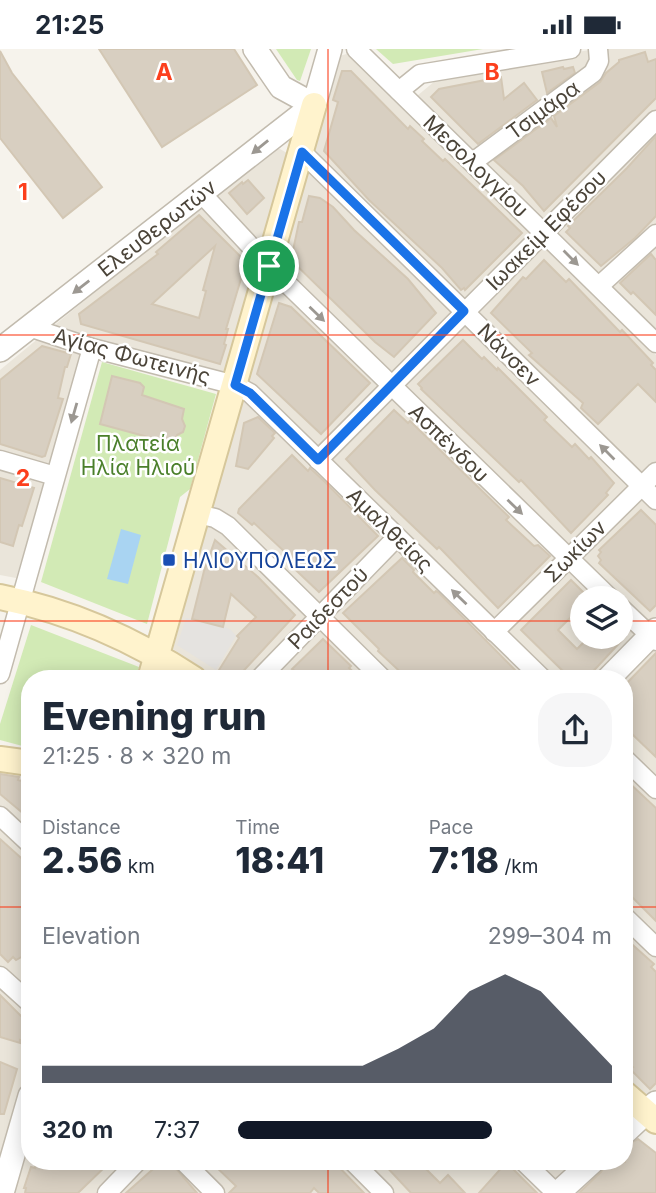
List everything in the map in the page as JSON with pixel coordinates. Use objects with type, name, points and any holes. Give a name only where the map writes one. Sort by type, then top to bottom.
[{"type":"main road","points":[[11,599],[63,614],[119,636],[153,667],[314,105]]},
{"type":"main road","points":[[0,759],[21,762]]},
{"type":"main road","points":[[633,1099],[652,1112]]},
{"type":"street","points":[[255,49],[281,87],[314,105],[330,49]]},
{"type":"street","name":"Μεσολογγίου","points":[[356,49],[656,343]]},
{"type":"street","points":[[399,91],[420,74],[570,49]]},
{"type":"street","name":"Τσιμάρα","points":[[472,162],[593,73],[599,61],[598,49]]},
{"type":"street","name":"Ελευθερωτών","points":[[0,350],[314,105]]},
{"type":"street","name":"Ιωακείμ Εφέσου","points":[[318,460],[656,120]]},
{"type":"street","name":"Νάνσεν","points":[[302,152],[656,500]]},
{"type":"street","name":"Ασπένδου","points":[[202,194],[269,266],[597,586]]},
{"type":"street","points":[[599,286],[656,234]]},
{"type":"street","name":"Αγίας Φωτεινής","points":[[29,327],[92,348],[235,385]]},
{"type":"street","points":[[0,674],[11,599],[55,476],[92,348]]},
{"type":"street","name":"Αμαλθείας","points":[[235,385],[250,393],[534,670]]},
{"type":"street","points":[[0,460],[55,476]]},
{"type":"street","name":"Σωκίων","points":[[494,632],[656,472]]},
{"type":"street","points":[[197,514],[215,518],[228,526],[374,670]]},
{"type":"street","name":"Ραιδεστού","points":[[268,670],[397,537]]},
{"type":"street","points":[[617,670],[654,635],[633,618]]},
{"type":"street","points":[[633,767],[656,789]]},
{"type":"street","points":[[0,816],[21,836]]},
{"type":"street","points":[[633,925],[656,947]]},
{"type":"street","points":[[0,976],[21,995]]},
{"type":"street","points":[[633,1126],[652,1112]]},
{"type":"street","points":[[3,1180],[21,1124]]},
{"type":"street","points":[[107,1193],[129,1170]]},
{"type":"street","points":[[192,1170],[215,1193]]},
{"type":"street","points":[[361,1170],[384,1193]]},
{"type":"street","points":[[533,1170],[557,1193],[583,1170]]},
{"type":"shaded area","points":[[595,49],[656,49],[656,329],[417,96],[441,76]]},
{"type":"shaded area","points":[[350,53],[656,355],[656,620],[633,643],[633,586],[570,586],[570,649],[627,649],[607,670],[205,670],[173,649],[336,57]]},
{"type":"shaded area","points":[[271,147],[287,153],[225,373],[89,338],[16,578],[0,575],[0,370]]},
{"type":"shaded area","points":[[186,618],[223,626],[236,636],[216,670],[177,645]]},
{"type":"shaded area","points":[[656,639],[656,1095],[648,1102],[633,1087],[633,670],[626,670]]},
{"type":"shaded area","points":[[0,765],[21,771],[21,1094],[0,1166]]},
{"type":"shaded area","points":[[21,1165],[21,1170],[570,1170],[546,1193],[13,1193]]},
{"type":"green space","points":[[276,49],[311,49],[300,81],[297,80]]},
{"type":"green space","points":[[376,49],[483,49],[393,64]]},
{"type":"green space","name":"Πλατεία Ηλία Ηλιού","points":[[102,362],[216,394],[190,489],[180,497],[147,624],[41,582]]},
{"type":"green space","points":[[31,625],[139,667],[138,670],[21,670],[21,746],[0,740],[0,724]]},
{"type":"water","points":[[121,529],[141,535],[128,584],[107,579]]},
{"type":"building","points":[[99,49],[234,49],[257,85],[162,147]]},
{"type":"building","points":[[0,51],[12,73],[102,187],[63,218],[0,138]]},
{"type":"building","points":[[645,52],[648,62],[656,59],[656,98],[544,211],[523,186],[494,160],[551,118],[557,127],[554,116],[600,82],[619,60]]},
{"type":"building","points":[[573,67],[575,73],[547,93],[542,72]]},
{"type":"building","points":[[342,71],[351,71],[408,129],[410,126],[424,139],[422,141],[443,161],[445,159],[522,233],[465,290],[461,290],[442,268],[369,200],[324,151],[338,102],[333,100]]},
{"type":"building","points":[[501,77],[504,99],[524,83],[537,100],[478,144],[431,97],[439,89]]},
{"type":"building","points":[[656,136],[656,216],[635,238],[601,266],[566,232],[570,228],[568,226]]},
{"type":"building","points":[[248,180],[264,198],[247,214],[229,193]]},
{"type":"building","points":[[309,196],[320,198],[333,207],[408,279],[436,313],[394,357],[375,342],[291,260],[299,222],[302,222]]},
{"type":"building","points":[[199,215],[246,262],[226,329],[226,345],[220,364],[81,324],[79,314],[158,254],[156,252]],"holes":[[[215,246],[203,290],[206,291],[199,318],[152,304]]]},
{"type":"building","points":[[651,254],[656,260],[656,315],[620,283]]},
{"type":"building","points":[[544,260],[566,282],[569,279],[653,363],[651,365],[656,370],[656,402],[638,384],[598,424],[581,408],[583,403],[529,355],[532,353],[491,313],[523,277],[526,279]]},
{"type":"building","points":[[279,303],[291,307],[370,383],[321,434],[257,374]]},
{"type":"building","points":[[463,340],[482,359],[484,357],[497,370],[498,368],[547,417],[544,420],[572,447],[575,444],[589,459],[591,457],[614,483],[606,493],[608,495],[571,533],[521,480],[519,482],[418,384]]},
{"type":"building","points":[[42,346],[71,354],[58,398],[63,399],[45,456],[42,457],[0,444],[0,380]]},
{"type":"building","points":[[112,376],[140,383],[144,387],[142,395],[184,409],[182,419],[185,426],[183,432],[177,435],[174,444],[100,424]]},
{"type":"building","points":[[394,410],[408,423],[410,421],[509,517],[506,520],[534,546],[538,545],[550,556],[498,608],[439,547],[437,549],[346,459]]},
{"type":"building","points":[[258,417],[275,433],[272,436],[274,438],[248,469],[236,466],[244,423]]},
{"type":"building","points":[[292,455],[308,471],[310,468],[325,482],[378,536],[319,592],[282,557],[286,553],[254,523],[252,525],[238,513]]},
{"type":"building","points":[[0,478],[34,488],[13,546],[0,542]]},
{"type":"building","points":[[641,510],[656,525],[656,605],[650,611],[633,595],[633,586],[623,586],[599,563],[599,550]]},
{"type":"building","points":[[215,540],[258,577],[295,615],[244,670],[219,670],[239,638],[237,636],[256,617],[231,594],[223,627],[192,619]]},
{"type":"building","points":[[402,558],[434,593],[439,593],[515,670],[398,670],[343,613]]},
{"type":"building","points":[[571,580],[577,586],[570,586],[570,618],[558,630],[570,642],[570,649],[614,649],[594,670],[562,670],[521,630]]},
{"type":"building","points":[[323,639],[351,666],[351,670],[294,670]]},
{"type":"building","points":[[656,653],[656,757],[633,735],[633,677]]},
{"type":"building","points":[[0,774],[19,777],[21,812],[0,794]]},
{"type":"building","points":[[633,786],[656,808],[656,921],[633,898]]},
{"type":"building","points":[[0,839],[21,858],[21,957],[16,960],[13,957],[8,962],[0,954]]},
{"type":"building","points":[[633,945],[654,964],[651,967],[656,972],[656,1083],[650,1089],[633,1072]]},
{"type":"building","points":[[0,995],[21,1016],[21,1040],[20,1043],[0,1037]]},
{"type":"building","points":[[0,1062],[17,1069],[4,1114],[0,1114]]},
{"type":"building","points":[[638,1139],[656,1153],[656,1193],[579,1193],[602,1170],[633,1170],[633,1142]]},
{"type":"building","points":[[30,1170],[102,1170],[78,1193],[25,1193]]},
{"type":"building","points":[[152,1170],[177,1170],[197,1193],[126,1193]]},
{"type":"building","points":[[219,1170],[342,1170],[364,1193],[319,1193],[314,1188],[310,1193],[229,1193],[236,1186]]},
{"type":"building","points":[[389,1170],[427,1170],[440,1183],[448,1175],[465,1193],[411,1193]]},
{"type":"building","points":[[500,1170],[514,1170],[537,1193],[479,1193]]},
{"type":"place","name":"ΗΛΙΟΥΠΟΛΕΩΣ","points":[[169,560]]},
{"type":"route","points":[[302,152],[464,311],[318,460],[250,393],[235,385],[269,266],[302,152]]}]
